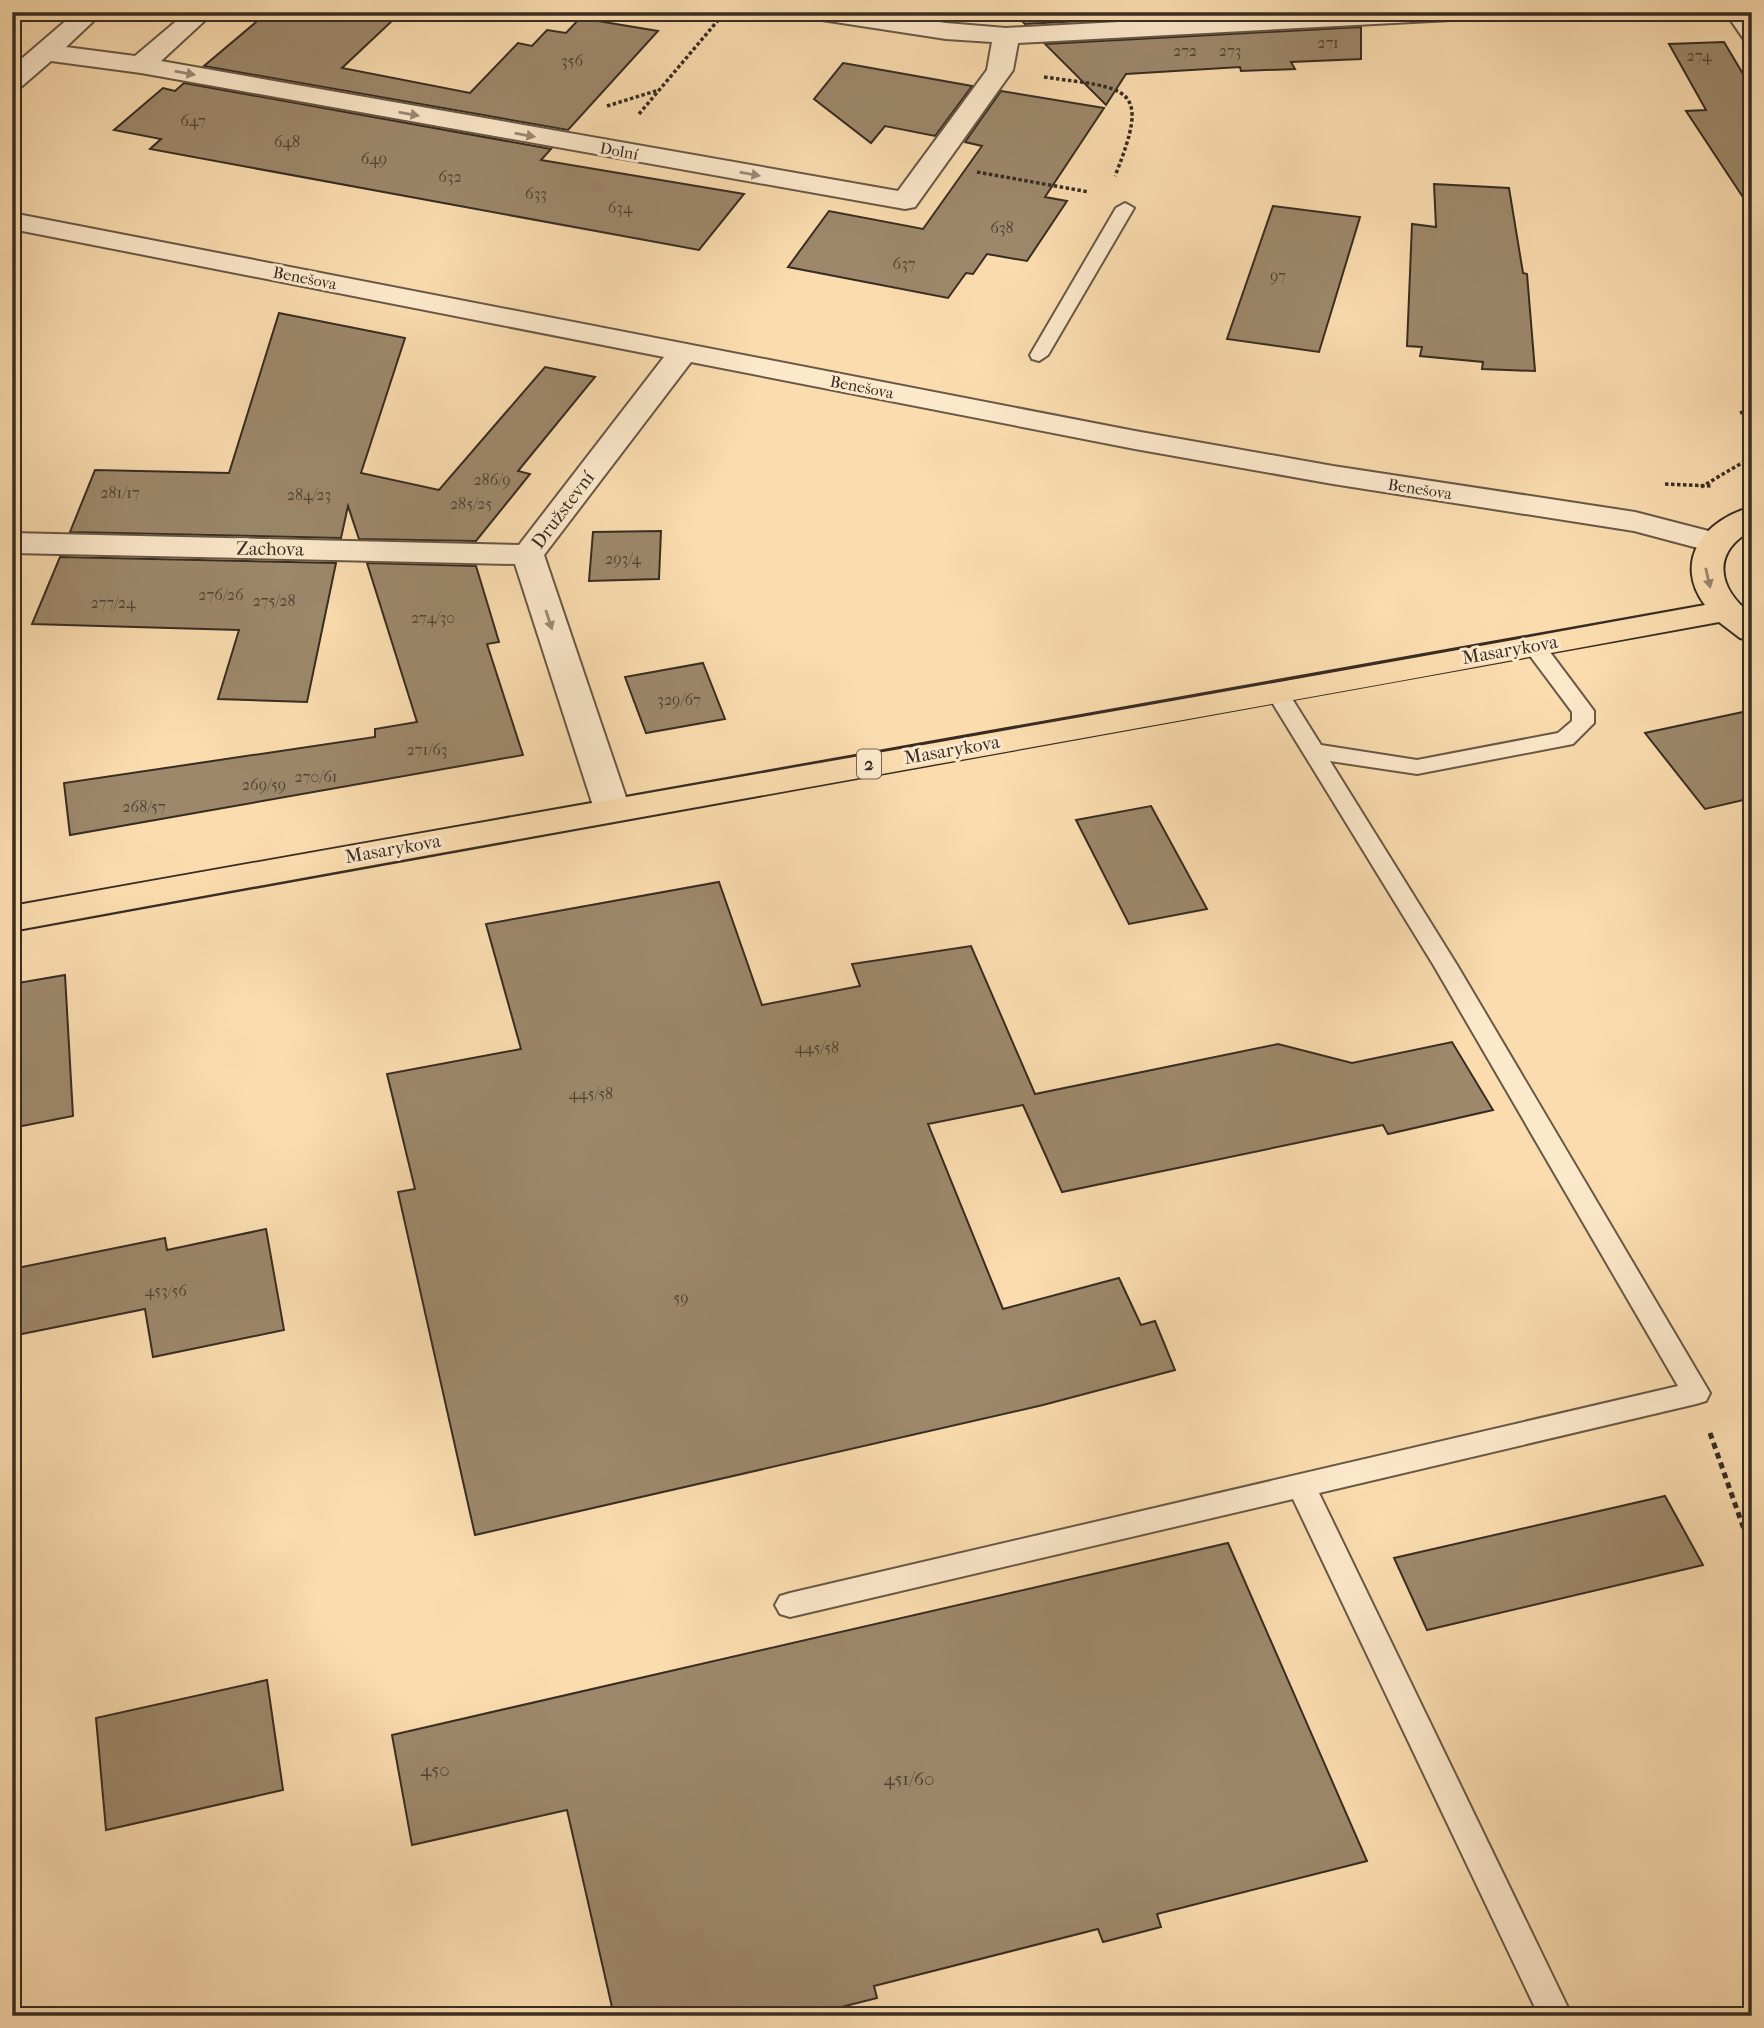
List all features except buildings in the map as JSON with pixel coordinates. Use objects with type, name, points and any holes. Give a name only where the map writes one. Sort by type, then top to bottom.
[{"type":"main road","points":[[1713,542],[1732,525],[1752,517]]},
{"type":"main road","name":"2","points":[[1713,542],[1705,564],[1709,587],[1739,621]]},
{"type":"main road","name":"Masarykova","points":[[12,919],[612,809],[1278,694],[1533,645],[1739,621]]},
{"type":"street","points":[[12,81],[91,12]]},
{"type":"street","points":[[141,65],[202,12]]},
{"type":"street","points":[[822,12],[946,31],[1006,37],[1451,12]]},
{"type":"street","points":[[984,12],[1006,37]]},
{"type":"street","points":[[1737,12],[1752,33]]},
{"type":"street","name":"Dolní","points":[[45,51],[141,65],[905,201],[1000,70],[1006,37]]},
{"type":"street","name":"Benešova","points":[[12,221],[1320,473],[1635,522],[1713,542]]},
{"type":"street","name":"Družstevní","points":[[612,809],[528,555],[683,352]]},
{"type":"street","name":"Zachova","points":[[12,543],[528,555]]},
{"type":"lane","points":[[1039,355],[1125,208]]},
{"type":"lane","points":[[1313,751],[1417,767],[1565,739],[1583,723],[1583,711],[1533,645]]},
{"type":"lane","points":[[790,1605],[1696,1392],[1445,965],[1278,694]]},
{"type":"lane","points":[[1301,1485],[1556,2016]]},
{"type":"path","points":[[609,149],[725,12]]},
{"type":"path","points":[[1000,70],[1112,87],[1129,96],[1133,105],[1134,124],[1111,184]]},
{"type":"path","points":[[938,156],[948,167],[1097,192]]},
{"type":"path","points":[[1740,413],[1752,409]]},
{"type":"path","points":[[1701,487],[1752,457]]},
{"type":"path","points":[[1662,484],[1714,486]]},
{"type":"path","points":[[1696,1392],[1752,1552]]}]
